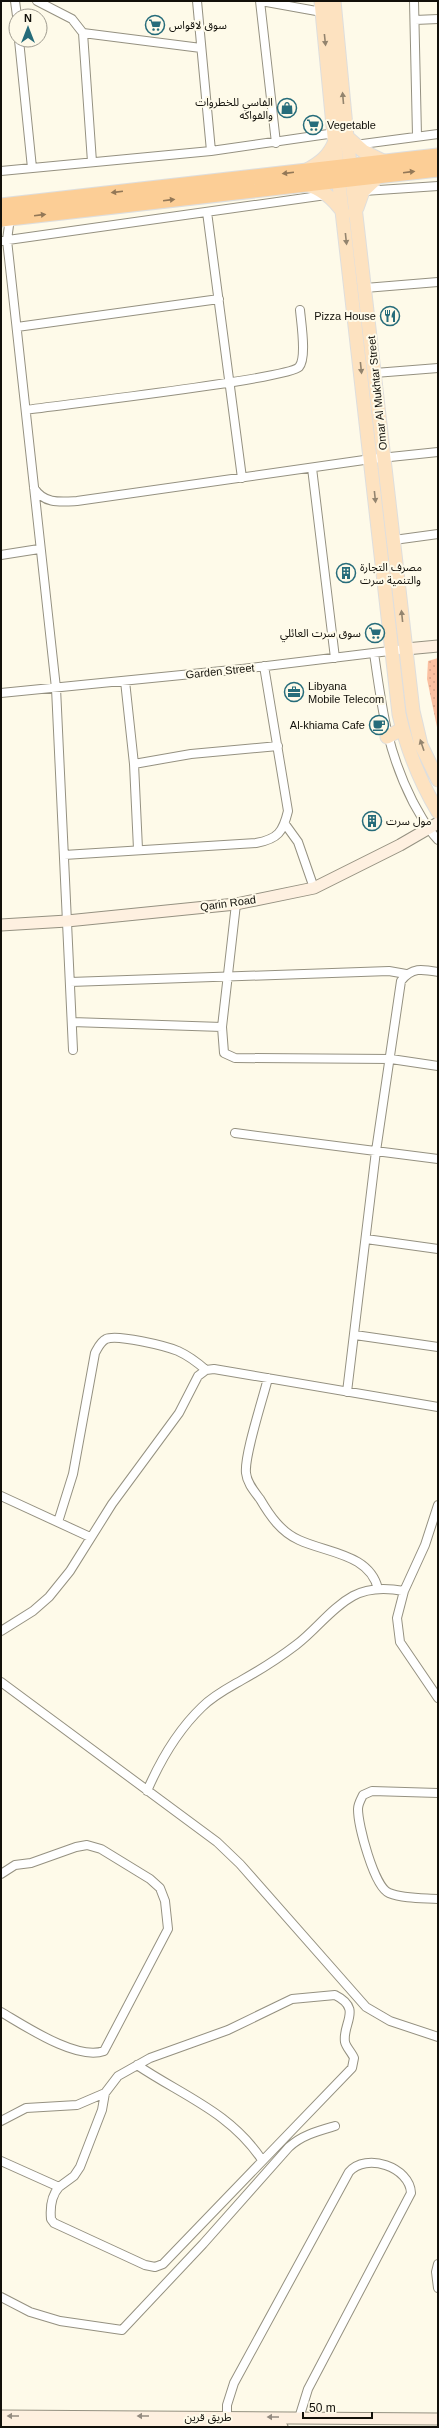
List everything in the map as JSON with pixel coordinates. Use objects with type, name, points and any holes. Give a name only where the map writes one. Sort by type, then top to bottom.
[{"type":"highway","points":[[382,169],[438,156]]},
{"type":"highway","points":[[1,206],[382,169],[438,169]]},
{"type":"highway","points":[[6,219],[305,177]]},
{"type":"main road","points":[[334,1],[345,173],[378,458],[378,528],[391,651],[402,729],[407,749],[421,783],[438,812]]},
{"type":"main road","points":[[322,6],[343,138],[363,151],[382,169],[363,191],[350,213]]},
{"type":"main road","points":[[343,138],[323,161],[305,177],[318,189],[350,213]]},
{"type":"main road","name":"Omar Al Mukhtar Street","points":[[350,213],[365,288],[375,373],[378,458],[394,540],[413,711],[421,745],[438,780]]},
{"type":"main road","points":[[378,528],[392,526]]},
{"type":"main road","points":[[387,737],[402,729]]},
{"type":"street","points":[[37,1],[72,19],[83,33],[92,162]]},
{"type":"street","points":[[197,1],[211,151]]},
{"type":"street","points":[[276,143],[260,1],[322,6]]},
{"type":"street","points":[[414,1],[417,136]]},
{"type":"street","points":[[415,20],[438,19]]},
{"type":"street","points":[[83,33],[201,48]]},
{"type":"street","points":[[20,48],[32,168]]},
{"type":"street","points":[[1,171],[211,151],[276,143],[343,138],[438,134]]},
{"type":"street","points":[[363,191],[438,186]]},
{"type":"street","points":[[4,241],[326,195]]},
{"type":"street","points":[[207,212],[231,382],[242,478]]},
{"type":"street","points":[[6,219],[4,241],[17,327],[39,549],[56,688],[73,1050]]},
{"type":"street","points":[[365,288],[438,282]]},
{"type":"street","points":[[17,327],[219,299]]},
{"type":"street","points":[[26,410],[231,382],[289,372],[299,368],[303,359],[300,310]]},
{"type":"street","points":[[375,373],[438,368]]},
{"type":"street","points":[[32,482],[34,489],[40,496],[56,502],[242,478],[378,458],[438,452]]},
{"type":"street","points":[[312,468],[335,658]]},
{"type":"street","points":[[394,540],[438,534]]},
{"type":"street","points":[[1,555],[39,549]]},
{"type":"street","name":"Garden Street","points":[[1,693],[125,681],[438,646]]},
{"type":"street","points":[[374,653],[387,737],[405,787],[427,830],[438,840]]},
{"type":"street","points":[[64,855],[269,840],[278,835],[285,824],[288,811],[287,798],[264,666]]},
{"type":"street","points":[[125,681],[134,764],[138,849]]},
{"type":"street","points":[[134,764],[198,753],[278,746]]},
{"type":"street","name":"Qarin Road","points":[[1,925],[67,921],[236,904],[314,888],[438,823]]},
{"type":"street","points":[[285,824],[298,842],[314,888]]},
{"type":"street","points":[[236,904],[222,1027],[224,1053],[235,1058],[391,1059],[438,1066]]},
{"type":"street","points":[[347,1392],[376,1151],[391,1059],[401,981],[406,974],[417,968],[438,972]]},
{"type":"street","points":[[70,982],[389,971],[406,974]]},
{"type":"street","points":[[72,1022],[222,1027]]},
{"type":"street","points":[[235,1133],[438,1159]]},
{"type":"street","points":[[366,1239],[438,1249]]},
{"type":"street","points":[[355,1335],[438,1347]]},
{"type":"street","points":[[58,1522],[73,1474],[95,1353],[100,1343],[107,1338],[127,1339],[177,1351],[197,1362],[206,1370]]},
{"type":"street","points":[[1,1631],[33,1611],[49,1597],[70,1571],[90,1537],[179,1413],[198,1376],[206,1370],[214,1369],[438,1407]]},
{"type":"street","points":[[268,1378],[246,1463],[248,1482],[273,1520],[283,1529],[298,1540],[352,1559],[366,1567],[375,1578],[378,1589]]},
{"type":"street","points":[[1,1496],[90,1537]]},
{"type":"street","points":[[438,1504],[425,1545],[404,1591],[397,1618],[400,1642],[438,1698]]},
{"type":"street","points":[[147,1791],[168,1750],[202,1707],[220,1692],[244,1679],[296,1645],[341,1604],[355,1595],[378,1589],[404,1591]]},
{"type":"street","points":[[1,1682],[216,1842],[240,1864],[366,2007],[390,2021],[438,2037]]},
{"type":"street","points":[[438,1793],[372,1791],[363,1795],[358,1807],[360,1827],[369,1856],[379,1882],[388,1893],[438,1899]]},
{"type":"street","points":[[1,1874],[15,1864],[31,1863],[76,1847],[87,1846],[101,1850],[150,1879],[160,1888],[165,1901],[168,1929],[104,2050],[92,2054],[82,2052],[40,2034],[1,2012]]},
{"type":"street","points":[[335,1994],[345,2002],[350,2015],[345,2041],[354,2058],[352,2068],[163,2264],[155,2267],[145,2265],[54,2223],[51,2219],[51,2206],[55,2192],[59,2187],[74,2176],[80,2167],[102,2110],[105,2093],[118,2076],[150,2058],[228,2030],[292,2000],[335,1994]]},
{"type":"street","points":[[137,2065],[202,2103],[233,2125],[250,2142],[262,2160]]},
{"type":"street","points":[[1,2121],[26,2108],[77,2105],[105,2093]]},
{"type":"street","points":[[1,2297],[30,2312],[60,2321],[122,2330],[203,2244],[289,2147],[308,2134],[335,2126]]},
{"type":"street","points":[[1,2161],[59,2187]]},
{"type":"street","points":[[227,2417],[227,2405],[234,2383],[349,2172],[359,2163],[374,2162],[404,2175],[409,2181],[411,2193],[308,2389],[299,2418]]},
{"type":"street","points":[[438,2264],[436,2272],[438,2288]]},
{"type":"street","name":"طريق قرين","points":[[1,2416],[438,2418]]},
{"type":"street","name":"طريق قرين","points":[[1,2425],[282,2427]]},
{"type":"shaded area","points":[[438,658],[438,732],[427,679],[428,661]]},
{"type":"place","name":"سوق لاقواس","points":[[155,25]]},
{"type":"place","name":"الفاسي للخطروات والفواكه","points":[[287,108]]},
{"type":"place","name":"Vegetable","points":[[313,125]]},
{"type":"place","name":"Pizza House","points":[[390,316]]},
{"type":"place","name":"مصرف التجارة والتنمية سرت","points":[[346,573]]},
{"type":"place","name":"سوق سرت العائلي","points":[[375,633]]},
{"type":"place","name":"Libyana Mobile Telecom","points":[[294,692]]},
{"type":"place","name":"Al-khiama Cafe","points":[[379,725]]},
{"type":"place","name":"مول سرت","points":[[372,821]]}]
